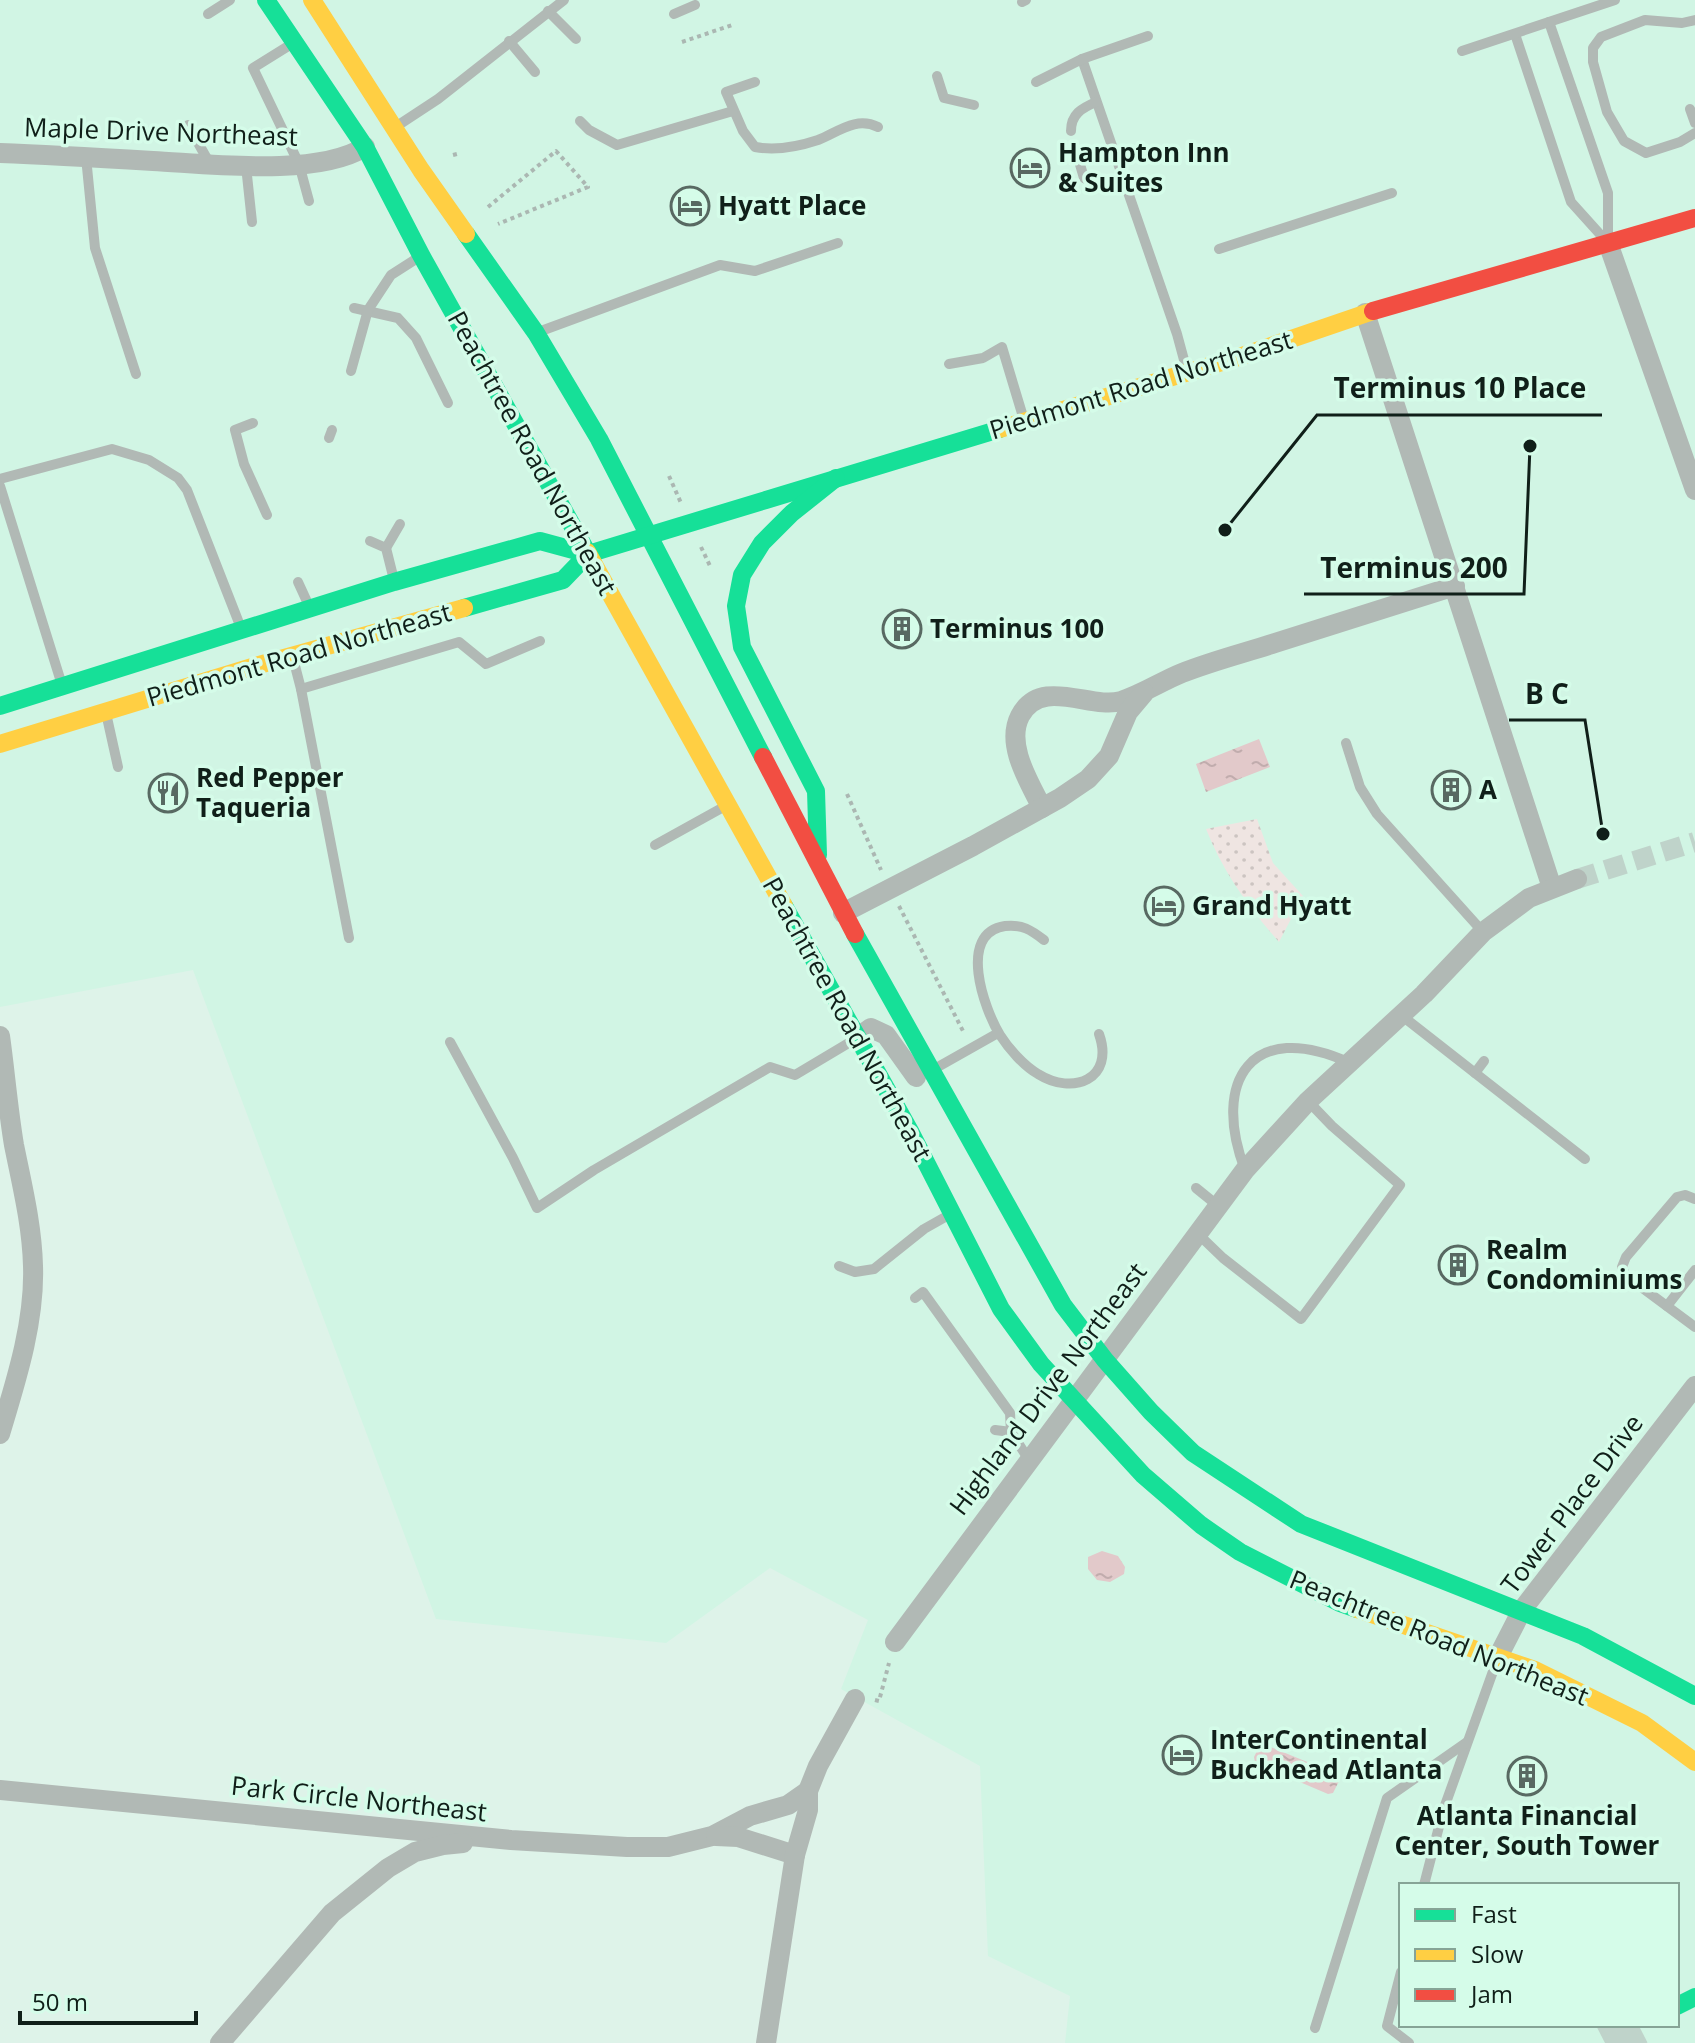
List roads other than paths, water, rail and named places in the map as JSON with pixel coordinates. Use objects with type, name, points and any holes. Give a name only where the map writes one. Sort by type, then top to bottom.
[{"type":"main road","name":"Peachtree Road Northeast","points":[[266,0],[370,143],[421,255],[911,1133],[1001,1309],[1041,1364],[1143,1475],[1201,1525],[1240,1552],[1340,1603],[1535,1670],[1642,1723],[1695,1762]]},
{"type":"main road","name":"Peachtree Road Northeast","points":[[312,0],[391,130],[536,333],[599,439],[843,913],[1063,1305],[1105,1360],[1193,1453],[1301,1524],[1583,1636],[1695,1696]]},
{"type":"main road","name":"Piedmont Road Northeast","points":[[0,744],[292,656],[563,580],[588,554],[1188,373],[1365,313],[1695,218]]},
{"type":"main road","points":[[819,866],[816,791],[742,647],[736,624],[737,591],[751,559],[776,529],[802,503],[836,478]]},
{"type":"main road","name":"Piedmont Road Northeast","points":[[0,706],[241,628],[540,541],[588,554]]},
{"type":"street","name":"Maple Drive Northeast","points":[[0,153],[246,166],[327,161],[353,154],[370,143]]},
{"type":"street","points":[[1608,243],[1695,490]]},
{"type":"street","points":[[1365,313],[1552,888]]},
{"type":"street","points":[[1042,808],[1019,756],[1016,734],[1020,716],[1030,705],[1046,697],[1066,695],[1104,703],[1120,701],[1182,673],[1455,586]]},
{"type":"street","points":[[843,913],[1042,808],[1088,779],[1109,756],[1128,712],[1147,690]]},
{"type":"street","name":"Highland Drive Northeast","points":[[895,1642],[1075,1402],[1196,1232],[1245,1170],[1308,1101],[1401,1015],[1483,932],[1529,898],[1577,879]]},
{"type":"street","points":[[857,1038],[871,1028],[886,1035],[983,1167]]},
{"type":"street","points":[[0,1036],[14,1142],[30,1225],[33,1268],[30,1310],[0,1434]]},
{"type":"street","name":"Tower Place Drive","points":[[1498,1657],[1522,1610],[1695,1386]]},
{"type":"street","points":[[766,2043],[795,1855],[808,1810],[808,1791],[818,1766],[855,1699]]},
{"type":"street","name":"Park Circle Northeast","points":[[0,1790],[511,1840],[627,1847],[668,1847],[712,1836],[750,1816],[788,1805],[808,1791]]},
{"type":"street","name":"Park Circle Northeast","points":[[712,1836],[738,1837],[795,1855]]},
{"type":"street","points":[[220,2043],[332,1913],[388,1868],[415,1852],[443,1845],[511,1840]]},
{"type":"lane","points":[[208,14],[230,0]]},
{"type":"lane","points":[[391,130],[438,99],[564,0]]},
{"type":"lane","points":[[1462,51],[1615,0]]},
{"type":"lane","points":[[674,14],[695,5]]},
{"type":"lane","points":[[548,11],[576,39]]},
{"type":"lane","points":[[1695,20],[1682,23],[1645,20],[1601,37],[1593,48],[1593,62],[1607,112],[1624,141],[1646,153],[1680,142],[1695,133]]},
{"type":"lane","points":[[1549,22],[1608,193],[1608,243]]},
{"type":"lane","points":[[1515,34],[1571,202],[1608,243]]},
{"type":"lane","points":[[1036,82],[1082,59],[1148,36]]},
{"type":"lane","points":[[509,41],[535,72]]},
{"type":"lane","points":[[295,42],[253,68],[299,164],[309,201]]},
{"type":"lane","points":[[1082,59],[1188,373]]},
{"type":"lane","points":[[937,76],[944,98],[974,105]]},
{"type":"lane","points":[[755,82],[726,92],[733,111],[755,147],[774,150],[817,140],[853,124],[871,123],[878,127]]},
{"type":"lane","points":[[1071,131],[1071,121],[1080,110],[1096,102]]},
{"type":"lane","points":[[1690,109],[1695,123]]},
{"type":"lane","points":[[580,121],[589,130],[617,145],[733,111]]},
{"type":"lane","points":[[188,125],[210,164]]},
{"type":"lane","points":[[86,157],[95,248],[136,374]]},
{"type":"lane","points":[[1079,161],[1084,178],[1098,185],[1124,182]]},
{"type":"lane","points":[[246,166],[252,222]]},
{"type":"lane","points":[[1219,249],[1392,193]]},
{"type":"lane","points":[[536,333],[720,265],[755,271],[838,243]]},
{"type":"lane","points":[[351,371],[368,310],[391,275],[421,255]]},
{"type":"lane","points":[[354,308],[398,318],[416,338],[448,403]]},
{"type":"lane","points":[[949,364],[983,358],[1002,347],[1024,422]]},
{"type":"lane","points":[[253,423],[235,430],[244,464],[267,515]]},
{"type":"lane","points":[[0,479],[112,449],[149,460],[178,478],[187,490],[241,628]]},
{"type":"lane","points":[[0,486],[63,687]]},
{"type":"lane","points":[[394,582],[386,548],[400,524]]},
{"type":"lane","points":[[370,541],[386,548]]},
{"type":"lane","points":[[298,582],[310,608]]},
{"type":"lane","points":[[301,689],[459,642],[486,664],[540,641]]},
{"type":"lane","points":[[292,656],[349,938]]},
{"type":"lane","points":[[106,711],[118,767]]},
{"type":"lane","points":[[1346,743],[1360,787],[1377,814],[1483,932]]},
{"type":"lane","points":[[655,845],[728,804]]},
{"type":"lane","points":[[1044,940],[1029,928],[1015,925],[997,927],[984,936],[977,954],[978,972],[998,1033],[1019,1058],[1038,1074],[1059,1083],[1079,1084],[1092,1078],[1099,1067],[1103,1055],[1099,1034]]},
{"type":"lane","points":[[1401,1015],[1585,1159]]},
{"type":"lane","points":[[930,1071],[998,1033]]},
{"type":"lane","points":[[450,1042],[537,1208],[594,1170],[770,1067],[795,1075],[857,1038]]},
{"type":"lane","points":[[1245,1170],[1237,1148],[1231,1106],[1244,1071],[1264,1054],[1288,1049],[1326,1053],[1348,1062]]},
{"type":"lane","points":[[1475,1073],[1484,1061]]},
{"type":"lane","points":[[1196,1232],[1223,1258],[1301,1319],[1400,1185],[1308,1101]]},
{"type":"lane","points":[[1196,1188],[1217,1205]]},
{"type":"lane","points":[[1695,1199],[1685,1195],[1677,1197],[1626,1257],[1622,1267],[1625,1275],[1695,1327]]},
{"type":"lane","points":[[839,1266],[855,1272],[874,1269],[924,1229],[952,1213]]},
{"type":"lane","points":[[1667,1306],[1695,1270]]},
{"type":"lane","points":[[915,1298],[923,1292],[1010,1413],[1011,1432],[1029,1460]]},
{"type":"lane","points":[[995,1430],[1011,1432]]},
{"type":"lane","points":[[1425,1883],[1443,1811],[1498,1657]]},
{"type":"lane","points":[[1315,2028],[1387,1798],[1467,1742]]},
{"type":"lane","points":[[1399,1980],[1387,2026],[1409,2043]]},
{"type":"water","points":[[1259,739],[1270,767],[1206,792],[1196,764]]},
{"type":"water","points":[[1102,1551],[1118,1556],[1125,1567],[1124,1574],[1110,1582],[1097,1580],[1088,1569],[1088,1557]]},
{"type":"water","points":[[1261,1743],[1339,1775],[1333,1793],[1328,1794],[1255,1763],[1254,1757]]},
{"type":"tunnel","points":[[1577,879],[1695,842]]},
{"type":"tunnel","points":[[1605,2043],[1636,2027]]},
{"type":"place","name":"Hampton Inn & Suites","points":[[1030,168]]},
{"type":"place","name":"Hyatt Place","points":[[690,206]]},
{"type":"place","name":"Terminus 200","points":[[1530,446]]},
{"type":"place","name":"Terminus 10 Place","points":[[1225,530]]},
{"type":"place","name":"Terminus 100","points":[[902,629]]},
{"type":"place","name":"A","points":[[1451,790]]},
{"type":"place","name":"Red Pepper Taqueria","points":[[168,793]]},
{"type":"place","name":"B C","points":[[1603,834]]},
{"type":"place","name":"Grand Hyatt","points":[[1164,906]]},
{"type":"place","name":"Realm Condominiums","points":[[1458,1265]]},
{"type":"place","name":"InterContinental Buckhead Atlanta","points":[[1182,1755]]},
{"type":"place","name":"Atlanta Financial Center, South Tower","points":[[1527,1776]]}]
